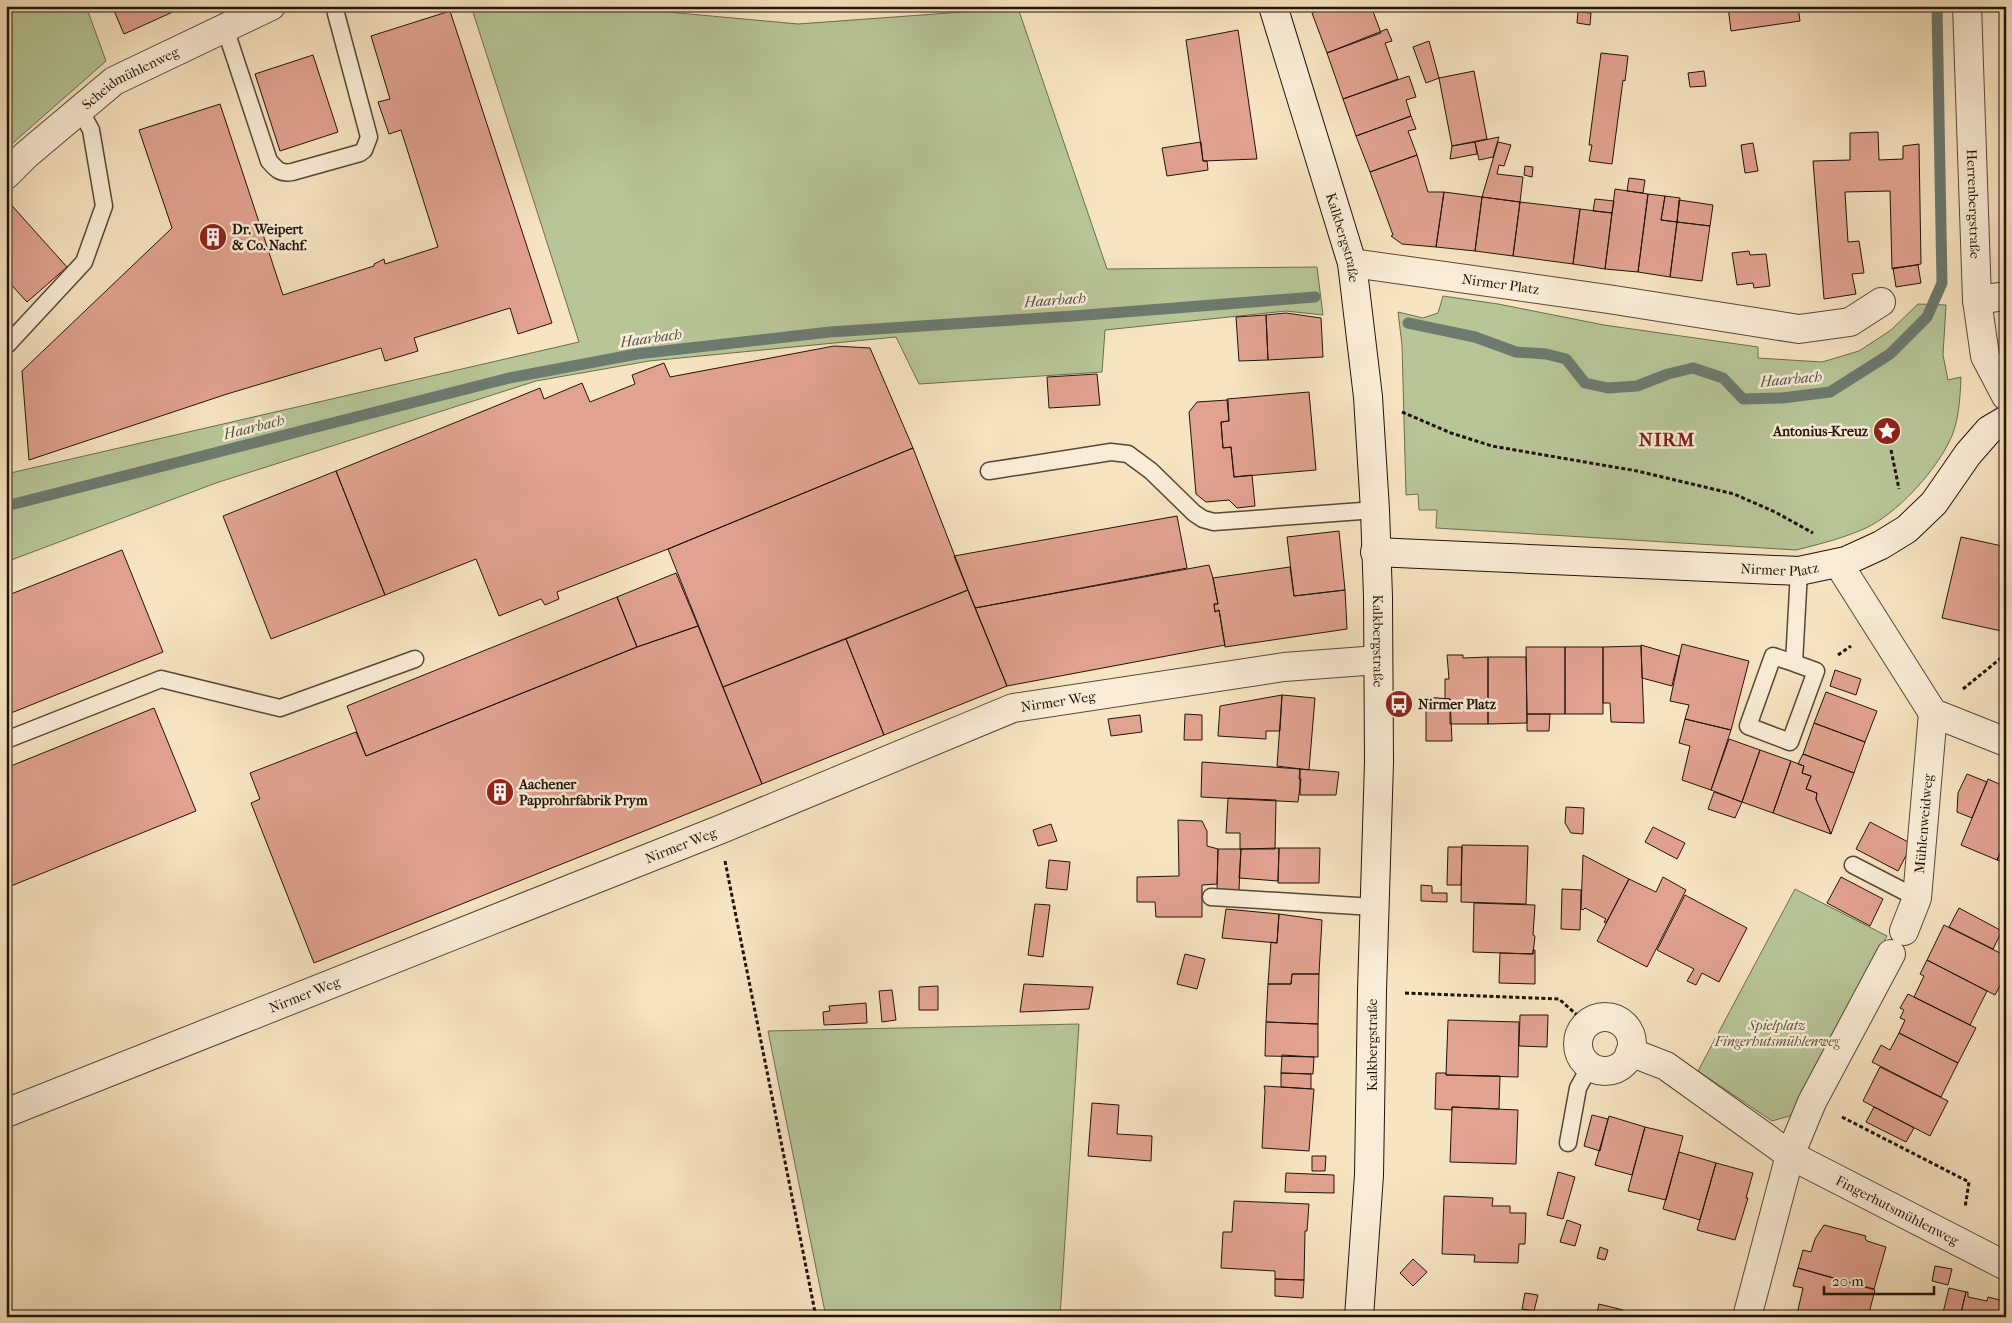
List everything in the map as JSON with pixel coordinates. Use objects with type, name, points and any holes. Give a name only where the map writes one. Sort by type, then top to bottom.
[{"type":"street","name":"Scheidmühlenweg","points":[[6,175],[114,81],[271,6]]},
{"type":"street","name":"Kalkbergstraße","points":[[1273,6],[1352,263],[1368,397],[1378,597],[1379,762],[1374,907],[1370,1174],[1358,1317]]},
{"type":"street","name":"Herrenbergstraße","points":[[1967,6],[1977,300],[1985,356],[2006,396]]},
{"type":"street","name":"Nirmer Platz","points":[[1352,263],[1598,297],[1799,329],[1850,322],[1881,302]]},
{"type":"street","points":[[1977,300],[2006,296]]},
{"type":"street","name":"Nirmer Platz","points":[[1375,552],[1799,571],[1842,562],[1881,545],[1907,529],[1934,503],[1968,454],[1989,430],[2006,420]]},
{"type":"street","points":[[1842,562],[1878,626],[1933,713],[2006,742]]},
{"type":"street","name":"Nirmer Weg","points":[[6,1113],[719,830],[1014,708],[1284,666],[1378,660]]},
{"type":"street","name":"Mühlenweidweg","points":[[1812,1102],[1897,942],[1917,898],[1933,713]]},
{"type":"street","points":[[1603,1017],[1620,1021],[1630,1035],[1632,1043],[1630,1052],[1626,1061],[1618,1067],[1609,1070],[1599,1070],[1590,1066],[1584,1061],[1578,1045],[1582,1030],[1588,1024],[1603,1017]]},
{"type":"street","name":"Fingerhutsmühlenweg","points":[[1630,1052],[1666,1066],[1790,1155],[2006,1266]]},
{"type":"street","points":[[1746,1317],[1790,1155],[1812,1102]]},
{"type":"lane","points":[[225,28],[269,161],[276,170],[284,173],[292,172],[360,153],[364,150],[369,137],[334,6]]},
{"type":"lane","points":[[7,345],[84,262],[104,206],[92,130],[80,110]]},
{"type":"lane","points":[[989,471],[1111,452],[1128,454],[1141,463],[1194,513],[1203,519],[1228,522],[1375,510]]},
{"type":"lane","points":[[1794,663],[1799,571]]},
{"type":"lane","points":[[1773,656],[1794,663],[1816,671],[1790,742],[1748,726],[1773,656]]},
{"type":"lane","points":[[6,740],[161,679],[280,708],[415,659]]},
{"type":"lane","points":[[1853,864],[1917,898]]},
{"type":"lane","points":[[1211,897],[1374,907]]},
{"type":"lane","points":[[1568,1143],[1578,1088],[1590,1066]]},
{"type":"path","points":[[1368,397],[1451,433],[1492,446],[1637,471],[1734,494],[1809,531],[1842,562]]},
{"type":"path","points":[[1816,671],[1878,626]]},
{"type":"path","points":[[1933,713],[2006,654]]},
{"type":"path","points":[[719,830],[816,1317]]},
{"type":"path","points":[[1404,993],[1558,999],[1588,1024]]},
{"type":"path","points":[[1812,1102],[1969,1182],[1959,1243]]},
{"type":"green space","points":[[6,6],[86,6],[106,61],[6,149]]},
{"type":"green space","points":[[471,6],[602,6],[798,24],[1018,8],[1107,269],[1317,267],[1323,315],[1286,311],[1105,330],[1102,372],[919,384],[896,337],[649,361],[536,381],[216,483],[6,562],[6,474],[579,342]]},
{"type":"green space","points":[[1443,296],[1498,304],[1604,325],[1758,347],[1758,358],[1822,362],[1859,351],[1891,330],[1918,304],[1946,305],[1943,355],[1948,380],[1961,377],[1955,429],[1933,468],[1913,492],[1890,513],[1858,532],[1796,550],[1436,528],[1437,510],[1419,510],[1418,494],[1406,495],[1402,345],[1398,312],[1423,318],[1438,313]]},
{"type":"green space","name":"Spielplatz Fingerhutsmühlenweg","points":[[1795,889],[1887,936],[1793,1115],[1772,1121],[1698,1071]]},
{"type":"green space","points":[[1079,1024],[1060,1317],[826,1317],[768,1031]]},
{"type":"building","points":[[112,6],[186,6],[124,34]]},
{"type":"building","points":[[1330,6],[1371,6],[1381,33],[1327,53],[1312,13]]},
{"type":"building","points":[[1728,6],[1798,6],[1800,21],[1731,31]]},
{"type":"building","points":[[2001,9],[2006,9],[2006,64],[2002,64]]},
{"type":"building","name":"Dr. Weipert & Co. Nachf.","points":[[450,11],[552,323],[518,334],[510,308],[414,338],[418,351],[385,361],[381,348],[227,394],[29,460],[22,371],[172,228],[139,130],[220,104],[283,295],[374,266],[374,264],[384,259],[385,264],[438,247],[401,130],[389,134],[378,102],[390,99],[371,36]]},
{"type":"building","points":[[1578,12],[1591,13],[1590,25],[1577,23]]},
{"type":"building","points":[[1387,29],[1392,41],[1385,43],[1398,79],[1343,99],[1327,53]]},
{"type":"building","points":[[1238,30],[1257,159],[1203,161],[1186,40]]},
{"type":"building","points":[[1429,41],[1439,78],[1426,83],[1413,47]]},
{"type":"building","points":[[1601,53],[1628,56],[1612,164],[1589,161],[1592,145],[1589,145]]},
{"type":"building","points":[[313,55],[338,132],[280,151],[255,74]]},
{"type":"building","points":[[2002,64],[2006,64],[2006,113],[2003,113]]},
{"type":"building","points":[[1474,71],[1487,139],[1452,146],[1439,78]]},
{"type":"building","points":[[1704,71],[1706,86],[1690,87],[1688,73]]},
{"type":"building","points":[[1409,76],[1416,97],[1406,100],[1411,116],[1356,136],[1343,99]]},
{"type":"building","points":[[1411,116],[1416,129],[1408,131],[1417,155],[1370,172],[1356,136]]},
{"type":"building","points":[[1878,132],[1879,160],[1903,159],[1903,146],[1919,144],[1921,264],[1892,269],[1890,191],[1845,192],[1848,242],[1859,241],[1864,273],[1852,274],[1856,294],[1824,299],[1813,161],[1850,160],[1850,133]]},
{"type":"building","points":[[1499,137],[1493,157],[1479,160],[1475,142]]},
{"type":"building","points":[[1201,142],[1203,161],[1207,161],[1208,170],[1167,176],[1162,148]]},
{"type":"building","points":[[1475,142],[1477,154],[1450,159],[1452,146]]},
{"type":"building","points":[[1498,142],[1511,145],[1504,166],[1499,165],[1497,174],[1523,177],[1520,202],[1482,197]]},
{"type":"building","points":[[1753,143],[1758,171],[1745,173],[1741,145]]},
{"type":"building","points":[[1417,155],[1428,192],[1444,192],[1436,247],[1402,244],[1391,236],[1393,235],[1370,172]]},
{"type":"building","points":[[1525,166],[1533,167],[1532,177],[1524,175]]},
{"type":"building","points":[[1629,178],[1645,180],[1643,193],[1627,191]]},
{"type":"building","points":[[1615,189],[1648,194],[1638,272],[1605,269]]},
{"type":"building","points":[[1444,192],[1482,197],[1475,251],[1436,247]]},
{"type":"building","points":[[1648,194],[1665,196],[1661,220],[1677,222],[1670,277],[1638,272]]},
{"type":"building","points":[[1665,196],[1680,198],[1677,222],[1661,220]]},
{"type":"building","points":[[1482,197],[1520,202],[1513,256],[1475,251]]},
{"type":"building","points":[[6,199],[67,267],[27,302],[6,279]]},
{"type":"building","points":[[1595,199],[1614,201],[1612,213],[1593,211]]},
{"type":"building","points":[[1679,200],[1713,205],[1710,226],[1677,222]]},
{"type":"building","points":[[1520,202],[1580,209],[1573,264],[1513,256]]},
{"type":"building","points":[[1580,209],[1612,213],[1605,269],[1573,264]]},
{"type":"building","points":[[1677,222],[1710,226],[1702,281],[1670,277]]},
{"type":"building","points":[[1749,251],[1750,255],[1766,254],[1770,286],[1754,288],[1753,283],[1737,285],[1732,253]]},
{"type":"building","points":[[1918,265],[1921,283],[1896,287],[1893,268]]},
{"type":"building","points":[[1286,313],[1321,318],[1323,357],[1268,360],[1266,315]]},
{"type":"building","points":[[1266,315],[1268,360],[1239,361],[1236,317]]},
{"type":"building","points":[[834,346],[870,348],[913,448],[668,549],[557,592],[559,599],[545,605],[541,599],[499,616],[476,559],[385,595],[336,471],[540,388],[544,399],[582,383],[590,402],[635,384],[632,375],[664,363],[670,377]]},
{"type":"building","points":[[1097,374],[1100,405],[1049,408],[1047,377]]},
{"type":"building","points":[[1309,392],[1316,470],[1234,477],[1231,447],[1223,448],[1221,422],[1229,421],[1227,399]]},
{"type":"building","points":[[1228,400],[1229,421],[1221,422],[1223,448],[1231,447],[1234,477],[1252,475],[1255,506],[1237,508],[1229,500],[1206,502],[1196,494],[1189,412],[1197,402]]},
{"type":"building","points":[[913,448],[968,590],[723,687],[668,549]]},
{"type":"building","points":[[336,471],[385,595],[271,639],[223,516]]},
{"type":"building","points":[[1177,516],[1187,568],[975,608],[954,556]]},
{"type":"building","points":[[1339,531],[1345,590],[1294,596],[1287,537]]},
{"type":"building","points":[[2005,533],[2006,632],[1942,618],[1961,537],[2002,546]]},
{"type":"building","points":[[122,550],[163,652],[6,715],[6,596]]},
{"type":"building","points":[[1209,565],[1218,604],[1214,604],[1215,612],[1219,610],[1225,645],[1007,686],[975,608]]},
{"type":"building","points":[[1290,567],[1294,596],[1345,590],[1347,629],[1225,647],[1219,610],[1215,612],[1214,604],[1218,604],[1213,578]]},
{"type":"building","points":[[676,573],[698,626],[637,647],[617,597]]},
{"type":"building","points":[[968,590],[1007,686],[884,735],[846,639]]},
{"type":"building","points":[[617,597],[637,647],[366,756],[347,706]]},
{"type":"building","name":"Aachener Papprohrfabrik Prym","points":[[698,626],[762,784],[314,963],[251,803],[260,799],[250,773],[356,732],[366,756],[637,647]]},
{"type":"building","points":[[846,639],[884,735],[762,784],[723,687]]},
{"type":"building","points":[[1682,644],[1749,661],[1731,730],[1685,719],[1689,705],[1670,701]]},
{"type":"building","points":[[1641,645],[1679,656],[1672,686],[1642,678]]},
{"type":"building","points":[[1641,646],[1644,723],[1611,722],[1610,703],[1603,703],[1603,647]]},
{"type":"building","points":[[1526,647],[1565,647],[1565,714],[1527,714]]},
{"type":"building","points":[[1565,647],[1603,647],[1603,714],[1565,714]]},
{"type":"building","points":[[1447,655],[1463,655],[1463,658],[1488,657],[1488,724],[1450,724],[1450,699],[1445,699],[1445,679],[1449,679]]},
{"type":"building","points":[[1488,657],[1526,657],[1527,723],[1488,724]]},
{"type":"building","points":[[1835,670],[1861,679],[1856,695],[1830,686]]},
{"type":"building","points":[[1826,692],[1877,711],[1865,742],[1814,723]]},
{"type":"building","points":[[1282,695],[1280,731],[1266,731],[1266,739],[1218,736],[1220,706]]},
{"type":"building","points":[[1282,695],[1315,698],[1309,770],[1277,766]]},
{"type":"building","points":[[1426,697],[1450,699],[1452,741],[1426,741]]},
{"type":"building","points":[[154,708],[196,811],[6,888],[6,768]]},
{"type":"building","points":[[1185,714],[1202,715],[1202,740],[1184,740]]},
{"type":"building","points":[[1527,714],[1550,714],[1549,731],[1527,731]]},
{"type":"building","points":[[1140,715],[1142,732],[1111,736],[1108,719]]},
{"type":"building","points":[[1685,719],[1731,730],[1711,790],[1682,780],[1690,746],[1679,743]]},
{"type":"building","points":[[1814,723],[1865,742],[1854,773],[1803,754]]},
{"type":"building","points":[[1729,739],[1760,750],[1742,802],[1711,790]]},
{"type":"building","points":[[1760,750],[1791,761],[1773,813],[1742,802]]},
{"type":"building","points":[[1803,754],[1854,773],[1831,834],[1816,799],[1817,793],[1806,789],[1811,776],[1802,773],[1804,766],[1798,764]]},
{"type":"building","points":[[1791,761],[1804,766],[1802,773],[1811,776],[1806,789],[1817,793],[1816,799],[1831,834],[1773,813]]},
{"type":"building","points":[[1202,762],[1300,769],[1299,779],[1301,779],[1298,802],[1201,797]]},
{"type":"building","points":[[1300,769],[1339,772],[1336,795],[1300,795]]},
{"type":"building","points":[[1967,774],[1987,782],[1972,818],[1957,812],[1958,793]]},
{"type":"building","points":[[1988,779],[2006,787],[2006,839],[1997,860],[1961,845]]},
{"type":"building","points":[[1714,792],[1742,802],[1735,818],[1708,809]]},
{"type":"building","points":[[1228,798],[1276,800],[1275,849],[1240,849],[1240,833],[1226,833]]},
{"type":"building","points":[[1566,807],[1584,808],[1583,834],[1571,833],[1565,823]]},
{"type":"building","points":[[1178,820],[1202,821],[1207,831],[1207,846],[1218,849],[1217,884],[1202,885],[1202,917],[1156,917],[1155,902],[1137,902],[1137,877],[1179,876]]},
{"type":"building","points":[[1870,822],[1912,844],[1898,871],[1856,849]]},
{"type":"building","points":[[1051,824],[1057,841],[1038,846],[1033,830]]},
{"type":"building","points":[[1653,827],[1685,843],[1677,859],[1645,842]]},
{"type":"building","points":[[2006,839],[2006,863],[1997,860]]},
{"type":"building","points":[[1462,845],[1528,846],[1526,904],[1461,902]]},
{"type":"building","points":[[1448,847],[1462,847],[1461,885],[1447,885]]},
{"type":"building","points":[[1279,848],[1320,848],[1319,883],[1278,883]]},
{"type":"building","points":[[1279,848],[1278,881],[1239,878],[1241,849]]},
{"type":"building","points":[[1218,849],[1241,849],[1239,890],[1217,890]]},
{"type":"building","points":[[1583,855],[1629,879],[1606,923],[1604,922],[1606,919],[1585,908],[1581,909]]},
{"type":"building","points":[[1049,860],[1070,862],[1067,890],[1046,888]]},
{"type":"building","points":[[1663,877],[1686,890],[1647,967],[1597,941],[1629,879],[1656,892]]},
{"type":"building","points":[[1841,877],[1883,899],[1870,926],[1827,903]]},
{"type":"building","points":[[1421,885],[1432,886],[1432,893],[1447,893],[1447,902],[1421,901]]},
{"type":"building","points":[[1562,889],[1581,890],[1580,930],[1561,929]]},
{"type":"building","points":[[1685,895],[1747,928],[1719,982],[1702,973],[1696,985],[1687,981],[1694,969],[1657,950]]},
{"type":"building","points":[[1474,903],[1535,905],[1533,954],[1473,952]]},
{"type":"building","points":[[1035,904],[1050,905],[1043,957],[1028,955]]},
{"type":"building","points":[[1959,908],[2002,931],[1993,949],[1949,927]]},
{"type":"building","points":[[1226,909],[1279,914],[1277,943],[1222,938]]},
{"type":"building","points":[[1279,914],[1322,920],[1319,974],[1292,974],[1291,984],[1268,984],[1271,942],[1277,943]]},
{"type":"building","points":[[1944,925],[2006,956],[2006,974],[1995,995],[1927,960]]},
{"type":"building","points":[[1533,950],[1535,950],[1535,984],[1499,983],[1500,953],[1533,954]]},
{"type":"building","points":[[1185,954],[1205,959],[1197,989],[1177,984]]},
{"type":"building","points":[[1927,960],[1987,991],[1970,1025],[1914,997],[1924,976],[1920,974]]},
{"type":"building","points":[[1292,974],[1319,974],[1318,1024],[1266,1022],[1268,984],[1291,984]]},
{"type":"building","points":[[1024,984],[1093,987],[1089,1009],[1020,1012]]},
{"type":"building","points":[[938,986],[938,1010],[919,1010],[919,987]]},
{"type":"building","points":[[892,990],[896,1020],[882,1022],[879,991]]},
{"type":"building","points":[[1908,994],[1976,1028],[1958,1063],[1899,1033],[1905,1020],[1900,1018],[1904,1010],[1900,1008]]},
{"type":"building","points":[[866,1003],[867,1023],[824,1025],[823,1012],[830,1011],[829,1006]]},
{"type":"building","points":[[1520,1015],[1548,1015],[1547,1047],[1519,1046]]},
{"type":"building","points":[[1448,1020],[1519,1022],[1518,1077],[1446,1075]]},
{"type":"building","points":[[1266,1022],[1318,1024],[1318,1057],[1265,1056]]},
{"type":"building","points":[[1899,1033],[1958,1063],[1941,1097],[1872,1062],[1881,1045],[1890,1050]]},
{"type":"building","points":[[1282,1055],[1314,1057],[1313,1074],[1281,1073]]},
{"type":"building","points":[[1880,1067],[1948,1101],[1930,1136],[1863,1101]]},
{"type":"building","points":[[1281,1073],[1311,1074],[1311,1089],[1281,1087]]},
{"type":"building","points":[[1436,1073],[1446,1073],[1446,1075],[1500,1076],[1499,1109],[1452,1107],[1452,1110],[1435,1109]]},
{"type":"building","points":[[1264,1086],[1314,1089],[1309,1151],[1262,1148]]},
{"type":"building","points":[[1092,1103],[1119,1105],[1117,1134],[1152,1136],[1151,1161],[1088,1156]]},
{"type":"building","points":[[1452,1107],[1518,1110],[1516,1164],[1450,1162]]},
{"type":"building","points":[[1874,1107],[1914,1128],[1906,1142],[1866,1122]]},
{"type":"building","points":[[1592,1115],[1608,1119],[1600,1151],[1584,1146]]},
{"type":"building","points":[[1609,1116],[1645,1127],[1632,1175],[1595,1165]]},
{"type":"building","points":[[1645,1127],[1683,1136],[1666,1200],[1628,1191]]},
{"type":"building","points":[[1679,1152],[1716,1163],[1700,1220],[1663,1209]]},
{"type":"building","points":[[1312,1156],[1326,1156],[1325,1171],[1312,1171]]},
{"type":"building","points":[[1716,1163],[1753,1173],[1746,1198],[1748,1198],[1735,1240],[1697,1230]]},
{"type":"building","points":[[1558,1172],[1575,1177],[1563,1219],[1547,1215]]},
{"type":"building","points":[[1286,1173],[1334,1175],[1334,1193],[1285,1192]]},
{"type":"building","points":[[1444,1196],[1493,1198],[1492,1206],[1510,1206],[1510,1213],[1526,1213],[1525,1244],[1519,1244],[1518,1263],[1474,1262],[1475,1255],[1442,1254]]},
{"type":"building","points":[[1234,1201],[1309,1204],[1307,1231],[1305,1231],[1304,1280],[1275,1279],[1275,1271],[1221,1268],[1223,1232],[1232,1232]]},
{"type":"building","points":[[1567,1220],[1581,1225],[1575,1246],[1560,1242]]},
{"type":"building","points":[[1824,1225],[1866,1236],[1867,1241],[1886,1247],[1874,1289],[1798,1268],[1803,1250],[1811,1252],[1815,1239]]},
{"type":"building","points":[[1600,1247],[1608,1250],[1605,1260],[1597,1258]]},
{"type":"building","points":[[1413,1259],[1427,1272],[1413,1286],[1400,1273]]},
{"type":"building","points":[[1935,1266],[1952,1269],[1948,1285],[1932,1281]]},
{"type":"building","points":[[1798,1268],[1875,1290],[1868,1317],[1808,1317],[1797,1314],[1803,1288],[1793,1286]]},
{"type":"building","points":[[1275,1279],[1304,1280],[1303,1298],[1275,1296]]},
{"type":"building","points":[[1949,1288],[1966,1292],[1960,1317],[1942,1317]]},
{"type":"building","points":[[1966,1292],[1968,1292],[1968,1297],[1987,1301],[1988,1297],[2000,1300],[2006,1306],[2006,1317],[1960,1317]]},
{"type":"building","points":[[1525,1293],[1538,1295],[1534,1311],[1522,1309]]},
{"type":"building","points":[[1599,1304],[1623,1310],[1621,1317],[1596,1317]]},
{"type":"building","points":[[1555,1311],[1578,1317],[1554,1317]]},
{"type":"waterway","name":"Haarbach","points":[[1408,323],[1475,337],[1516,352],[1546,354],[1566,359],[1585,383],[1608,388],[1637,386],[1668,374],[1693,368],[1723,378],[1743,399],[1782,398],[1830,392],[1890,354],[1927,317],[1942,283],[1937,6]]},
{"type":"waterway","name":"Haarbach","points":[[6,506],[509,378],[637,354],[830,332],[1073,316],[1315,297]]},
{"type":"place","name":"Dr. Weipert & Co. Nachf.","points":[[213,237]]},
{"type":"place","name":"Antonius-Kreuz","points":[[1887,431]]},
{"type":"place","name":"Nirmer Platz","points":[[1399,704]]},
{"type":"place","name":"Aachener Papprohrfabrik Prym","points":[[500,792]]},
{"type":"district","name":"NIRM","points":[[1667,440]]}]
